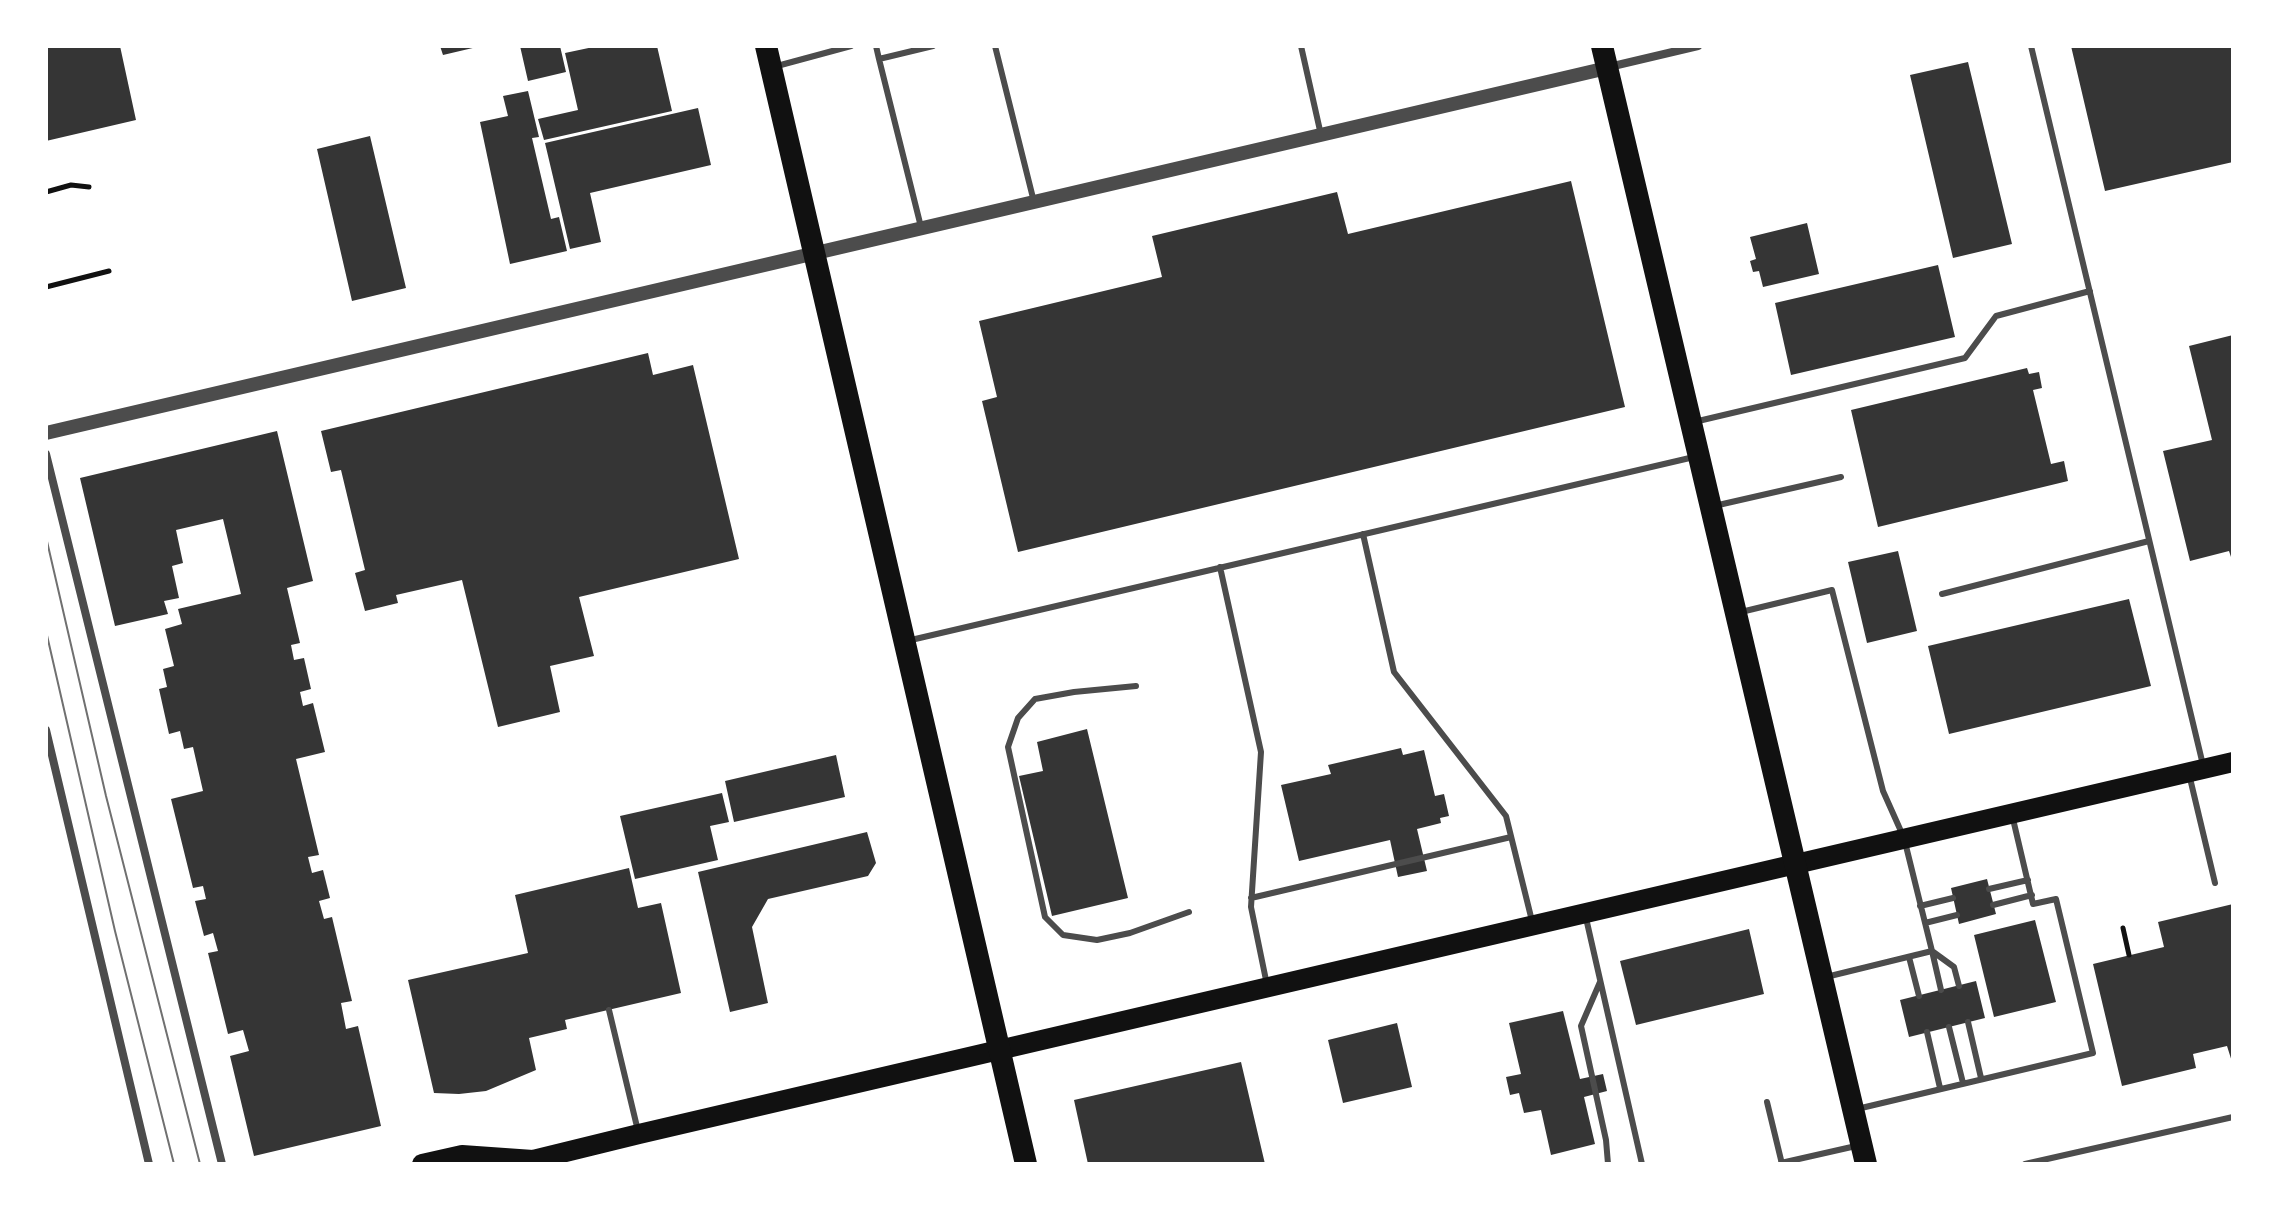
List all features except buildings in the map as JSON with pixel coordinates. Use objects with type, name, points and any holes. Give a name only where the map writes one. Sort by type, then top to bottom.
[{"type":"highway","points":[[768,57],[1026,1164]]},
{"type":"highway","points":[[1605,57],[1864,1154]]},
{"type":"main road","points":[[422,1164],[462,1155],[529,1162],[2233,762]]},
{"type":"street","points":[[46,433],[1321,135],[1605,57],[1698,46]]},
{"type":"street","points":[[46,454],[222,1164]]},
{"type":"street","points":[[46,730],[149,1164]]},
{"type":"lane","points":[[768,57],[851,46]]},
{"type":"lane","points":[[876,46],[921,228]]},
{"type":"lane","points":[[879,59],[933,46]]},
{"type":"lane","points":[[995,46],[1034,202]]},
{"type":"lane","points":[[1301,46],[1321,135]]},
{"type":"lane","points":[[2031,46],[2149,541],[2196,770],[2215,883]]},
{"type":"lane","points":[[1691,423],[1965,358],[1996,316],[2090,291]]},
{"type":"lane","points":[[903,642],[1699,456]]},
{"type":"lane","points":[[1711,507],[1841,477]]},
{"type":"lane","points":[[1363,534],[1394,672],[1506,816],[1533,925]]},
{"type":"lane","points":[[1942,594],[2149,541]]},
{"type":"lane","points":[[1220,567],[1261,752],[1251,898],[1268,988]]},
{"type":"lane","points":[[1736,613],[1832,590],[1883,791],[1904,838],[1941,990]]},
{"type":"lane","points":[[1136,686],[1035,699],[1018,718],[1008,747],[1045,917],[1063,935],[1097,940],[1130,933],[1189,912]]},
{"type":"lane","points":[[1853,1109],[2093,1053],[2056,899],[2033,904],[2012,813]]},
{"type":"lane","points":[[1251,898],[1511,837]]},
{"type":"lane","points":[[1989,889],[2028,880]]},
{"type":"lane","points":[[1993,905],[2032,895]]},
{"type":"lane","points":[[1920,906],[1953,898]]},
{"type":"lane","points":[[1585,913],[1642,1164]]},
{"type":"lane","points":[[1925,923],[1957,915]]},
{"type":"lane","points":[[1823,977],[1932,951]]},
{"type":"lane","points":[[1932,951],[1954,967],[1959,986]]},
{"type":"lane","points":[[1909,957],[1919,996]]},
{"type":"lane","points":[[1601,980],[1581,1026],[1606,1140],[1608,1164]]},
{"type":"lane","points":[[609,1010],[639,1134]]},
{"type":"lane","points":[[1968,1022],[1981,1078]]},
{"type":"lane","points":[[1949,1027],[1963,1083]]},
{"type":"lane","points":[[1927,1032],[1940,1088]]},
{"type":"lane","points":[[1767,1102],[1781,1164],[1864,1154]]},
{"type":"lane","points":[[2025,1164],[2233,1117]]},
{"type":"path","points":[[46,192],[71,185],[89,187]]},
{"type":"path","points":[[46,287],[109,271]]},
{"type":"path","points":[[2123,928],[2129,955]]},
{"type":"tram line","points":[[46,537],[106,796],[200,1164]]},
{"type":"tram line","points":[[46,631],[115,931],[174,1164]]}]
